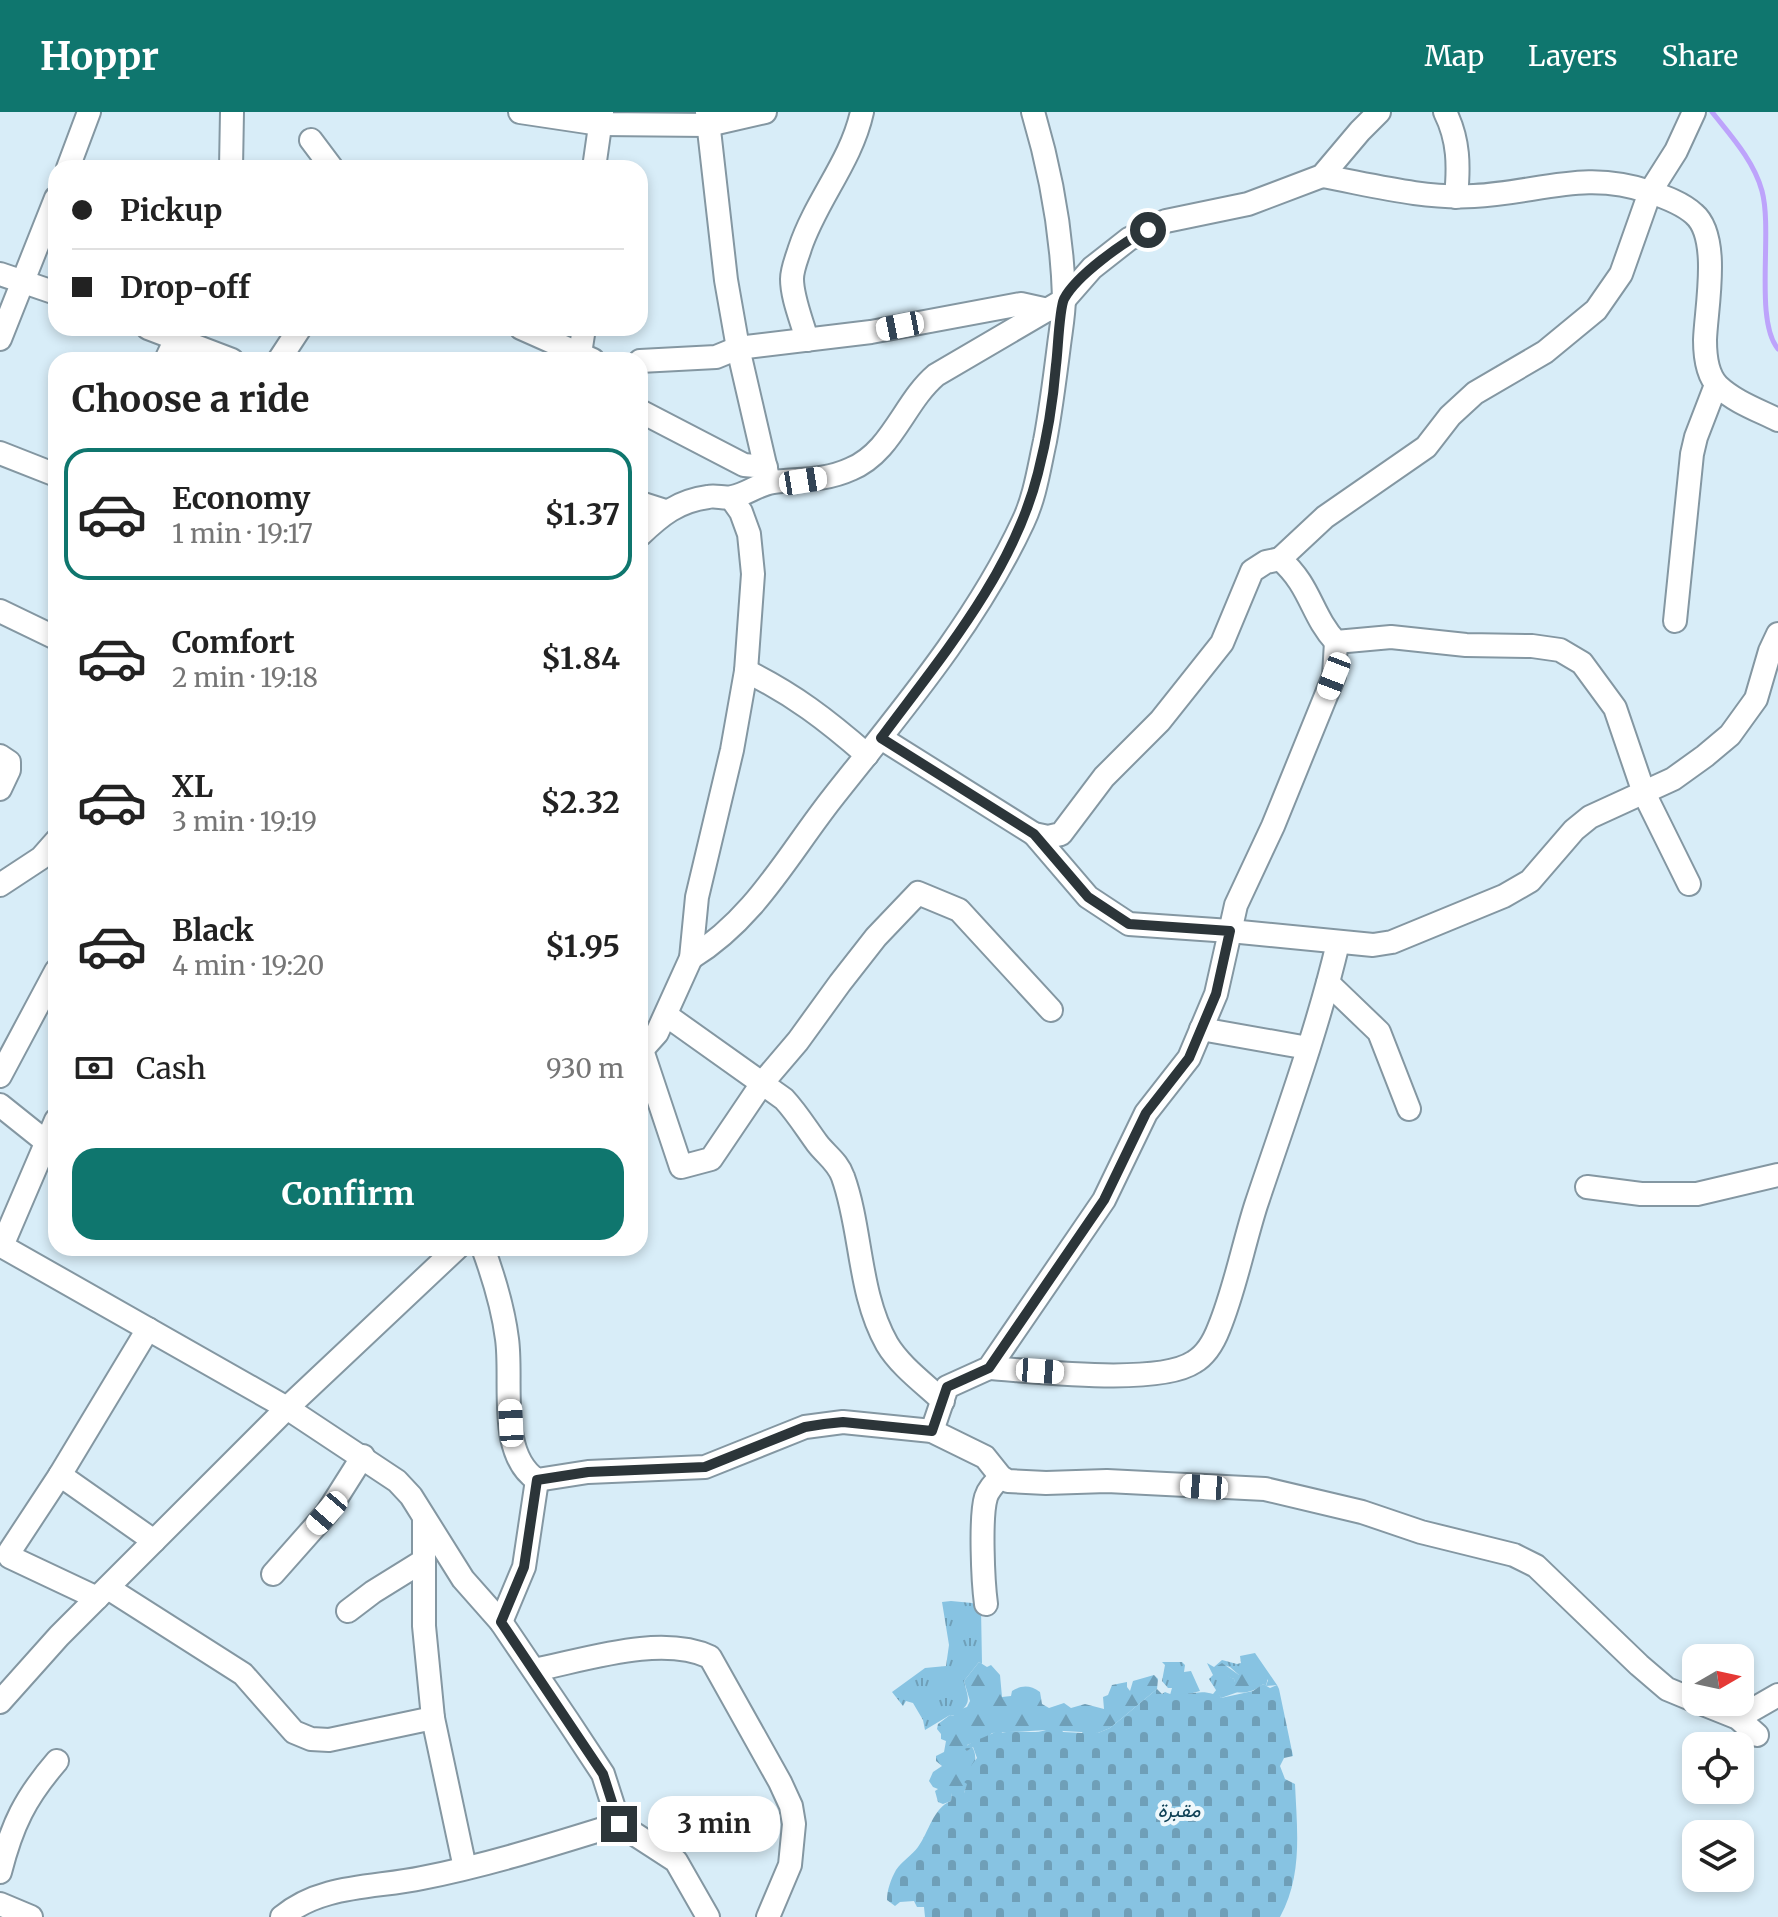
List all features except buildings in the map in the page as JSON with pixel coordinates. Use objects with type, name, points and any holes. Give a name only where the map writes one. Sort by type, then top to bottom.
[{"type":"street","points":[[71,160],[89,112]]},
{"type":"street","points":[[231,160],[232,112]]},
{"type":"street","points":[[520,112],[601,118],[708,118],[765,112]]},
{"type":"street","points":[[807,340],[792,283],[793,273],[809,221],[844,162],[857,134],[862,112]]},
{"type":"street","points":[[691,958],[717,942],[759,899],[811,825],[959,631],[992,580],[1024,520],[1038,474],[1052,406],[1059,231],[1049,170],[1033,112]]},
{"type":"street","points":[[648,415],[768,475],[814,480],[852,469],[875,455],[922,387],[936,375],[1056,305],[1092,268],[1129,239],[1166,221],[1248,204],[1322,176],[1379,112]]},
{"type":"street","points":[[1445,112],[1455,136],[1459,164],[1456,197]]},
{"type":"street","points":[[746,671],[1034,834],[1048,837],[1061,834],[1104,777],[1160,721],[1222,643],[1252,571],[1266,562],[1280,559],[1325,517],[1426,447],[1450,416],[1475,393],[1545,352],[1596,310],[1621,274],[1650,192],[1676,151],[1694,112]]},
{"type":"street","points":[[595,160],[601,118]]},
{"type":"street","points":[[708,118],[726,280],[738,348],[768,475]]},
{"type":"street","points":[[311,140],[326,160]]},
{"type":"street","points":[[1322,176],[1456,197],[1563,183],[1628,184],[1668,198],[1697,215],[1705,233],[1711,257],[1705,358],[1716,385],[1741,402],[1778,420]]},
{"type":"street","points":[[0,339],[11,277],[48,212]]},
{"type":"street","points":[[11,277],[48,290]]},
{"type":"street","points":[[648,361],[716,357],[738,348],[871,332],[1021,304],[1056,305]]},
{"type":"street","points":[[185,336],[216,352]]},
{"type":"street","points":[[538,336],[571,352]]},
{"type":"street","points":[[1675,621],[1692,454],[1716,385]]},
{"type":"street","points":[[0,453],[48,472]]},
{"type":"street","points":[[648,527],[665,511],[688,501],[712,496],[731,498],[768,475]]},
{"type":"street","points":[[648,1043],[657,1033],[691,958],[697,897],[732,750],[746,671],[753,574],[751,548],[741,512],[731,498]]},
{"type":"street","points":[[648,506],[665,511]]},
{"type":"street","points":[[932,1431],[947,1387],[989,1368],[1104,1200],[1146,1113],[1189,1058],[1216,994],[1236,905],[1273,826],[1334,676],[1336,642],[1325,630],[1305,586],[1280,559]]},
{"type":"street","points":[[0,611],[48,634]]},
{"type":"street","points":[[1034,834],[1088,897],[1129,924],[1338,943],[1373,945],[1392,942],[1504,896],[1530,881],[1574,830],[1590,817],[1673,779],[1730,735],[1756,699],[1778,634]]},
{"type":"street","points":[[1336,642],[1391,637],[1560,650],[1582,663],[1615,708],[1644,793],[1689,884]]},
{"type":"street","points":[[0,756],[9,762],[9,770],[0,789]]},
{"type":"street","points":[[0,885],[48,850]]},
{"type":"street","points":[[648,1071],[681,1167],[711,1159],[763,1082],[798,1041],[876,937],[918,893],[959,910],[1051,1010]]},
{"type":"street","points":[[989,1368],[1117,1376],[1179,1370],[1196,1362],[1209,1348],[1219,1329],[1338,943]]},
{"type":"street","points":[[1328,983],[1379,1032],[1409,1109]]},
{"type":"street","points":[[0,1076],[48,986]]},
{"type":"street","points":[[666,1015],[763,1082],[800,1115],[818,1144],[838,1165],[850,1202],[872,1302],[888,1344],[943,1401]]},
{"type":"street","points":[[1201,1029],[1308,1048]]},
{"type":"street","points":[[0,1105],[45,1141]]},
{"type":"street","points":[[48,1135],[1,1245],[287,1408],[397,1481],[411,1496],[463,1579],[501,1622],[603,1774],[619,1824],[676,1861],[708,1917]]},
{"type":"street","points":[[1587,1187],[1641,1194],[1697,1194],[1778,1175]]},
{"type":"street","points":[[0,1702],[37,1658],[287,1408],[448,1256]]},
{"type":"street","points":[[486,1256],[498,1290],[508,1342],[511,1423],[516,1455],[525,1472],[537,1480],[588,1472],[705,1467],[805,1427],[843,1422],[932,1431],[985,1457],[1001,1477],[1020,1483],[1107,1481],[1265,1489],[1362,1512],[1421,1532],[1514,1555],[1536,1566],[1639,1665],[1667,1689],[1682,1696]]},
{"type":"street","points":[[148,1329],[10,1551],[10,1557],[102,1593],[243,1674],[294,1732],[303,1736],[329,1740],[433,1718]]},
{"type":"street","points":[[273,1574],[327,1513],[363,1456]]},
{"type":"street","points":[[60,1475],[154,1541]]},
{"type":"street","points":[[986,1604],[984,1506],[990,1488],[1001,1477]]},
{"type":"street","points":[[501,1622],[524,1567],[537,1480]]},
{"type":"street","points":[[424,1519],[424,1626],[433,1718],[465,1868]]},
{"type":"street","points":[[348,1611],[423,1561]]},
{"type":"street","points":[[534,1670],[642,1649],[676,1647],[710,1657],[791,1806],[794,1824],[790,1865],[768,1917]]},
{"type":"street","points":[[1738,1718],[1778,1695]]},
{"type":"street","points":[[1733,1716],[1757,1735]]},
{"type":"street","points":[[0,1872],[19,1815],[32,1790],[57,1761]]},
{"type":"street","points":[[282,1917],[312,1899],[343,1890],[465,1868],[619,1824]]},
{"type":"street","points":[[0,1904],[31,1917]]},
{"type":"green space","points":[[942,1602],[972,1603],[981,1608],[982,1664],[979,1662],[964,1681],[968,1698],[964,1708],[955,1716],[950,1715],[925,1730],[913,1703],[906,1701],[903,1706],[892,1692],[925,1668],[946,1666],[949,1645]]},
{"type":"green space","points":[[1255,1653],[1277,1685],[1266,1686],[1268,1680],[1253,1667],[1240,1676],[1221,1664],[1222,1673],[1234,1679],[1238,1692],[1221,1698],[1209,1679],[1213,1675],[1207,1663],[1214,1667],[1222,1660],[1237,1664],[1241,1663],[1240,1656]]},
{"type":"green space","points":[[979,1662],[987,1667],[991,1665],[1000,1675],[1002,1697],[1011,1696],[1012,1691],[1019,1688],[1029,1687],[1040,1692],[1042,1704],[1049,1708],[1064,1703],[1071,1708],[1085,1704],[1104,1709],[1103,1697],[1108,1695],[1112,1685],[1127,1682],[1130,1691],[1133,1681],[1154,1675],[1158,1679],[1157,1689],[1110,1728],[1098,1733],[1047,1730],[992,1733],[967,1745],[967,1751],[972,1747],[975,1758],[964,1793],[952,1793],[951,1801],[943,1804],[938,1802],[935,1791],[938,1789],[929,1781],[933,1772],[942,1766],[936,1761],[936,1756],[944,1752],[946,1741],[941,1739],[938,1724],[950,1715],[954,1716],[955,1711],[967,1707],[970,1701],[964,1681]]},
{"type":"green space","points":[[1162,1662],[1182,1662],[1184,1672],[1191,1671],[1200,1691],[1182,1696],[1170,1695],[1172,1688],[1162,1681],[1165,1665]]},
{"type":"green space","points":[[1222,1663],[1239,1675],[1244,1667],[1253,1666],[1268,1677],[1266,1686],[1263,1684],[1250,1691],[1236,1692],[1234,1679],[1218,1673],[1217,1666]]},
{"type":"green space","name":"مقبرة","points":[[1263,1684],[1270,1688],[1277,1685],[1279,1689],[1293,1756],[1284,1758],[1280,1766],[1285,1779],[1295,1784],[1297,1835],[1292,1885],[1280,1917],[925,1917],[924,1907],[917,1907],[914,1901],[900,1902],[895,1906],[887,1900],[896,1870],[918,1847],[940,1809],[951,1801],[952,1793],[964,1793],[967,1784],[964,1782],[970,1776],[967,1771],[977,1758],[973,1747],[967,1751],[964,1748],[972,1743],[1001,1729],[1002,1733],[1035,1732],[1059,1725],[1063,1732],[1082,1733],[1086,1728],[1098,1733],[1110,1728],[1157,1689],[1162,1694],[1176,1695],[1213,1694],[1217,1689],[1221,1698],[1253,1691]]},
{"type":"waterway","points":[[1712,112],[1748,159],[1762,191],[1766,229],[1767,318],[1778,349]]},
{"type":"route","points":[[619,1824],[603,1774],[501,1622],[524,1567],[537,1480],[588,1472],[705,1467],[805,1427],[824,1424],[843,1422],[932,1431],[947,1387],[989,1368],[1104,1200],[1146,1113],[1189,1058],[1216,994],[1230,931],[1129,924],[1088,897],[1034,834],[881,738],[959,631],[992,580],[1024,520],[1038,474],[1052,406],[1064,300],[1092,268],[1129,239],[1148,230]]}]
